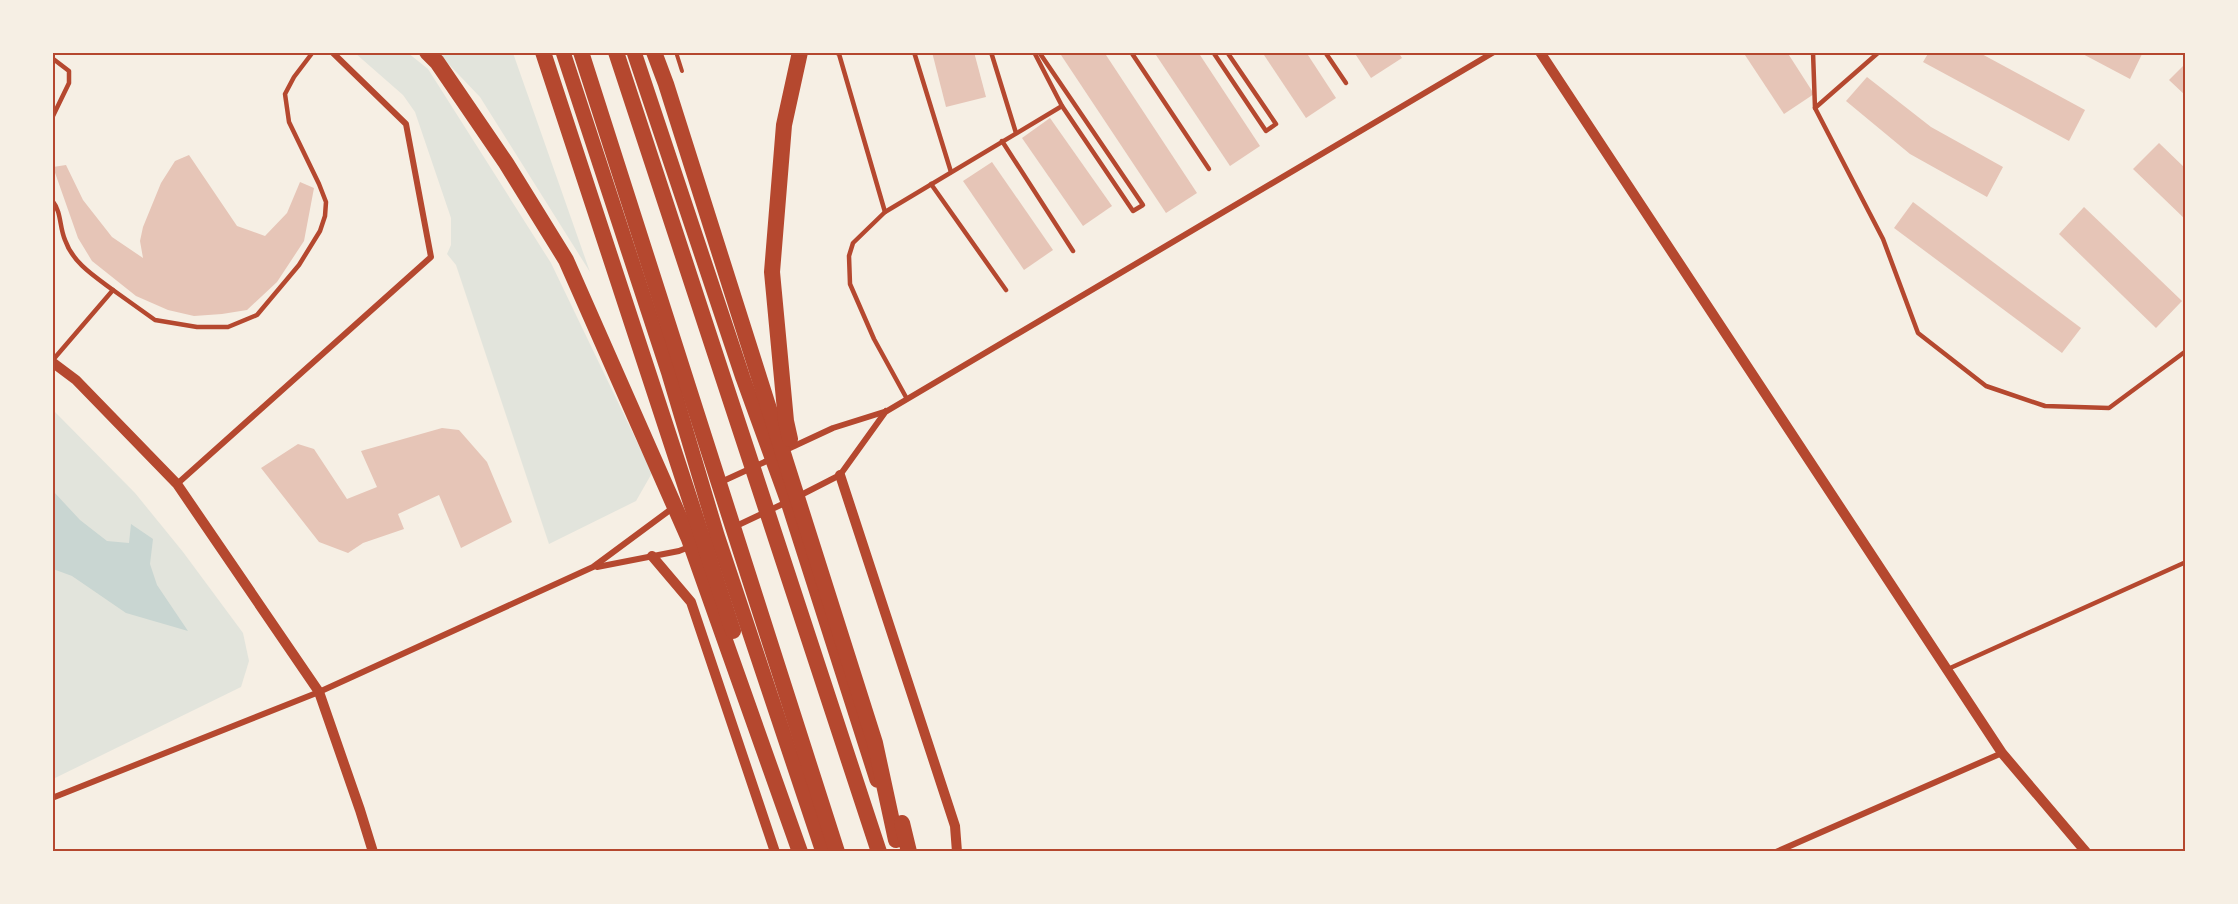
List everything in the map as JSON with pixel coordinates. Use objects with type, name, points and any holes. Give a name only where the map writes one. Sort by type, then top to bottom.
[{"type":"highway","points":[[427,52],[506,163],[566,260],[689,538],[800,852]]},
{"type":"highway","points":[[543,52],[806,852]]},
{"type":"highway","points":[[581,52],[837,852]]},
{"type":"highway","points":[[616,52],[879,852]]},
{"type":"highway","points":[[654,52],[731,286],[875,743],[898,846]]},
{"type":"highway","points":[[800,52],[784,125],[772,272],[786,421],[828,571],[884,745],[909,852]]},
{"type":"main road","points":[[563,52],[669,374],[717,535],[823,852]]},
{"type":"main road","points":[[634,52],[743,378],[788,502],[898,846]]},
{"type":"street","points":[[177,484],[431,257],[406,124],[332,52]]},
{"type":"street","points":[[52,798],[319,692],[593,567],[682,501],[833,428],[887,411],[1494,52]]},
{"type":"street","points":[[1540,52],[2002,753],[2086,852]]},
{"type":"street","points":[[52,361],[76,380],[177,484],[319,692],[373,852]]},
{"type":"street","points":[[593,567],[679,551],[788,502],[840,475],[887,411]]},
{"type":"street","points":[[840,475],[955,826],[957,852]]},
{"type":"street","points":[[652,556],[691,602],[776,852]]},
{"type":"street","points":[[1776,852],[2002,753]]},
{"type":"lane","points":[[52,200],[58,208],[65,241],[81,266],[155,320],[197,327],[228,327],[257,315],[299,265],[320,231],[325,216],[326,201],[289,122],[285,94],[294,76],[313,52]]},
{"type":"lane","points":[[914,52],[951,172]]},
{"type":"lane","points":[[991,52],[1016,133]]},
{"type":"lane","points":[[1034,52],[1062,106],[1133,211],[1143,205],[1039,52]]},
{"type":"lane","points":[[1131,52],[1209,169]]},
{"type":"lane","points":[[1213,52],[1266,131],[1276,124],[1227,52]]},
{"type":"lane","points":[[1325,52],[1346,83]]},
{"type":"lane","points":[[1813,52],[1815,108],[1883,239],[1918,333],[1986,386],[2045,406],[2109,408],[2186,351]]},
{"type":"lane","points":[[1815,108],[1879,52]]},
{"type":"lane","points":[[838,53],[885,212]]},
{"type":"lane","points":[[52,58],[69,71],[69,83],[52,118]]},
{"type":"lane","points":[[907,399],[874,339],[850,284],[849,256],[853,243],[885,212],[1062,106]]},
{"type":"lane","points":[[1002,141],[1072,251]]},
{"type":"lane","points":[[931,184],[1006,290]]},
{"type":"lane","points":[[52,361],[113,290]]},
{"type":"lane","points":[[1946,670],[2186,561]]},
{"type":"shaded area","points":[[355,53],[408,53],[428,69],[551,263],[652,473],[636,501],[549,544],[456,265],[447,254],[451,245],[451,218],[415,112],[403,95]]},
{"type":"shaded area","points":[[438,53],[513,53],[590,272],[480,97]]},
{"type":"shaded area","points":[[53,410],[135,493],[183,552],[243,633],[249,661],[241,687],[53,779]]},
{"type":"shaded area","points":[[53,491],[80,520],[107,541],[129,543],[131,524],[153,539],[150,564],[157,585],[188,631],[126,613],[72,576],[53,569]]},
{"type":"building","points":[[932,52],[974,52],[986,97],[946,107]]},
{"type":"building","points":[[1059,52],[1104,52],[1197,193],[1166,213]]},
{"type":"building","points":[[1154,52],[1198,52],[1260,146],[1230,166]]},
{"type":"building","points":[[1262,52],[1306,52],[1336,98],[1306,118]]},
{"type":"building","points":[[1354,52],[1398,52],[1402,58],[1371,78]]},
{"type":"building","points":[[1743,52],[1787,52],[1814,94],[1784,114]]},
{"type":"building","points":[[1929,52],[1978,52],[2085,110],[2069,141],[1923,62]]},
{"type":"building","points":[[2079,52],[2143,52],[2130,79]]},
{"type":"building","points":[[2186,63],[2186,96],[2169,80]]},
{"type":"building","points":[[1867,77],[1931,127],[2003,167],[1987,197],[1910,154],[1846,101]]},
{"type":"building","points":[[1050,118],[1112,206],[1083,226],[1022,138]]},
{"type":"building","points":[[2159,143],[2186,169],[2186,220],[2133,169]]},
{"type":"building","points":[[189,155],[237,226],[265,236],[287,213],[300,182],[314,188],[304,241],[277,282],[247,310],[194,316],[168,310],[136,296],[92,261],[78,238],[53,167],[66,165],[83,200],[112,237],[143,258],[140,241],[143,227],[161,183],[175,161]]},
{"type":"building","points":[[992,162],[1053,250],[1024,270],[963,181]]},
{"type":"building","points":[[1913,202],[2081,328],[2062,353],[1894,228]]},
{"type":"building","points":[[2084,207],[2182,301],[2156,328],[2059,234]]},
{"type":"building","points":[[442,428],[459,430],[487,462],[512,522],[461,548],[439,495],[398,514],[404,529],[363,543],[348,553],[319,542],[261,468],[298,444],[314,449],[347,499],[377,487],[361,451]]}]
